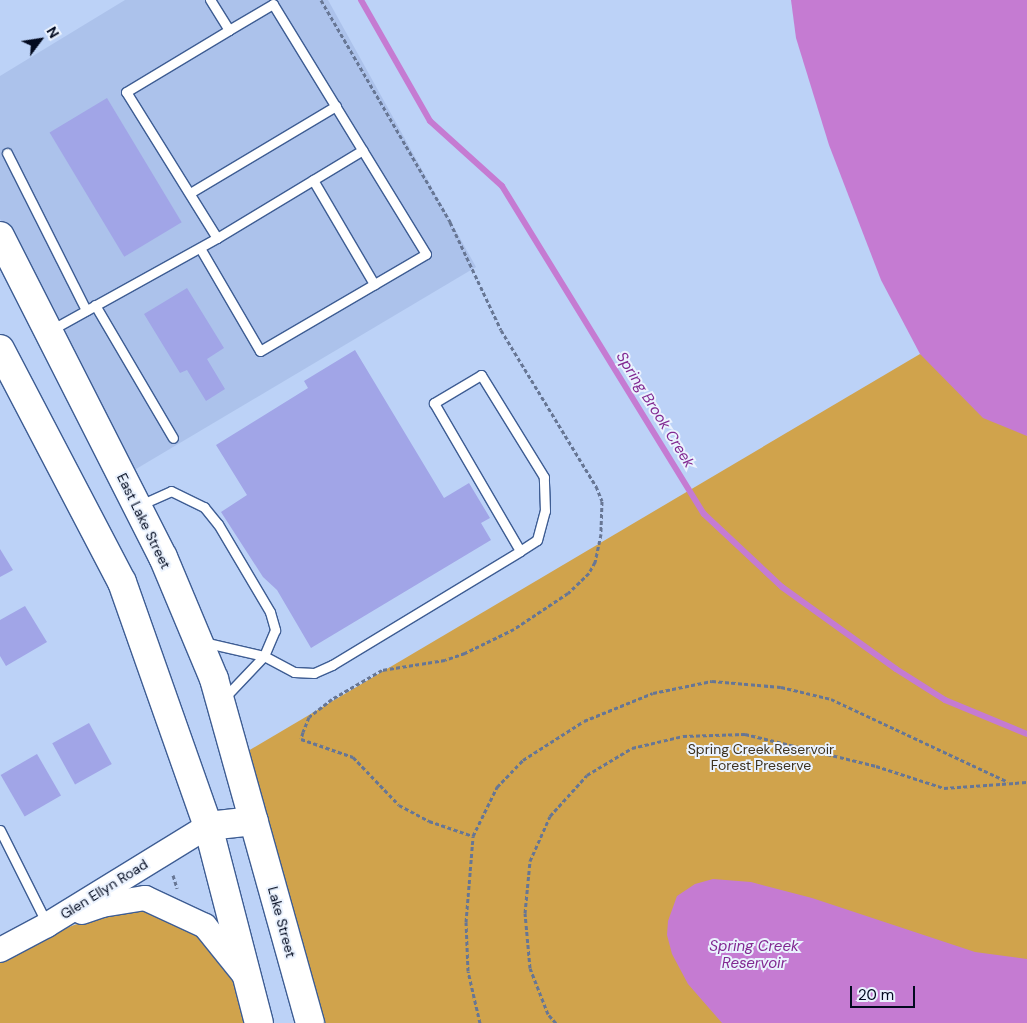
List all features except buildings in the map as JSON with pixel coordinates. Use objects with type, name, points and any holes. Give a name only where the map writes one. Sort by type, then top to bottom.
[{"type":"main road","name":"East Lake Street","points":[[0,236],[138,506],[199,641],[221,701],[254,821]]},
{"type":"main road","points":[[0,349],[122,582],[208,826],[259,1023]]},
{"type":"main road","points":[[208,826],[254,821]]},
{"type":"main road","name":"Lake Street","points":[[254,821],[310,1023]]},
{"type":"street","name":"Glen Ellyn Road","points":[[0,950],[47,925],[208,826]]},
{"type":"street","points":[[47,925],[102,905],[145,898],[205,926],[248,979]]},
{"type":"lane","points":[[210,0],[229,30]]},
{"type":"lane","points":[[200,248],[260,351],[426,254],[273,4],[126,92],[217,238]]},
{"type":"lane","points":[[190,193],[336,106]]},
{"type":"lane","points":[[49,331],[200,248],[363,150]]},
{"type":"lane","points":[[7,153],[86,310]]},
{"type":"lane","points":[[313,180],[374,284]]},
{"type":"lane","points":[[95,305],[173,438]]},
{"type":"lane","points":[[199,641],[264,656],[294,672],[314,673],[520,551],[537,540],[545,511],[544,477],[481,375],[434,403],[520,551]]},
{"type":"lane","points":[[138,506],[171,491],[204,507],[218,524],[270,612],[274,630],[264,656],[221,701]]},
{"type":"lane","points":[[0,830],[47,925]]},
{"type":"path","points":[[321,0],[450,222],[501,330],[596,486],[603,518],[595,562],[589,573],[568,593],[514,629],[465,653],[445,660],[382,670],[332,699],[309,717],[301,739],[353,757],[399,805],[429,821],[473,836]]},
{"type":"path","points":[[480,1023],[468,971],[466,922],[473,836],[497,787],[523,760],[584,721],[652,693],[712,681],[781,687],[831,699],[1008,782]]},
{"type":"path","points":[[556,1023],[548,1014],[530,968],[525,913],[530,862],[550,816],[587,775],[632,748],[683,736],[745,734],[876,766],[944,788],[1027,782]]},
{"type":"path","points":[[172,870],[180,895]]},
{"type":"shaded area","points":[[125,0],[328,0],[476,267],[131,472],[0,219],[0,76]]},
{"type":"green space","name":"Spring Creek Reservoir Forest Preserve","points":[[920,354],[1027,412],[1027,1023],[312,1023],[238,757]]},
{"type":"green space","points":[[134,910],[164,916],[200,937],[237,983],[248,1023],[0,1023],[0,961],[53,933],[93,918]]},
{"type":"water","points":[[791,0],[1027,0],[1027,436],[983,418],[920,354],[881,280],[829,145],[796,38]]},
{"type":"water","name":"Spring Creek Reservoir","points":[[713,879],[751,882],[812,898],[975,952],[1027,959],[1027,1023],[722,1023],[688,984],[672,954],[667,935],[668,921],[677,896],[695,884]]},
{"type":"waterway","name":"Spring Brook Creek","points":[[361,0],[430,121],[502,186],[704,514],[782,587],[896,669],[945,700],[1027,734]]}]
